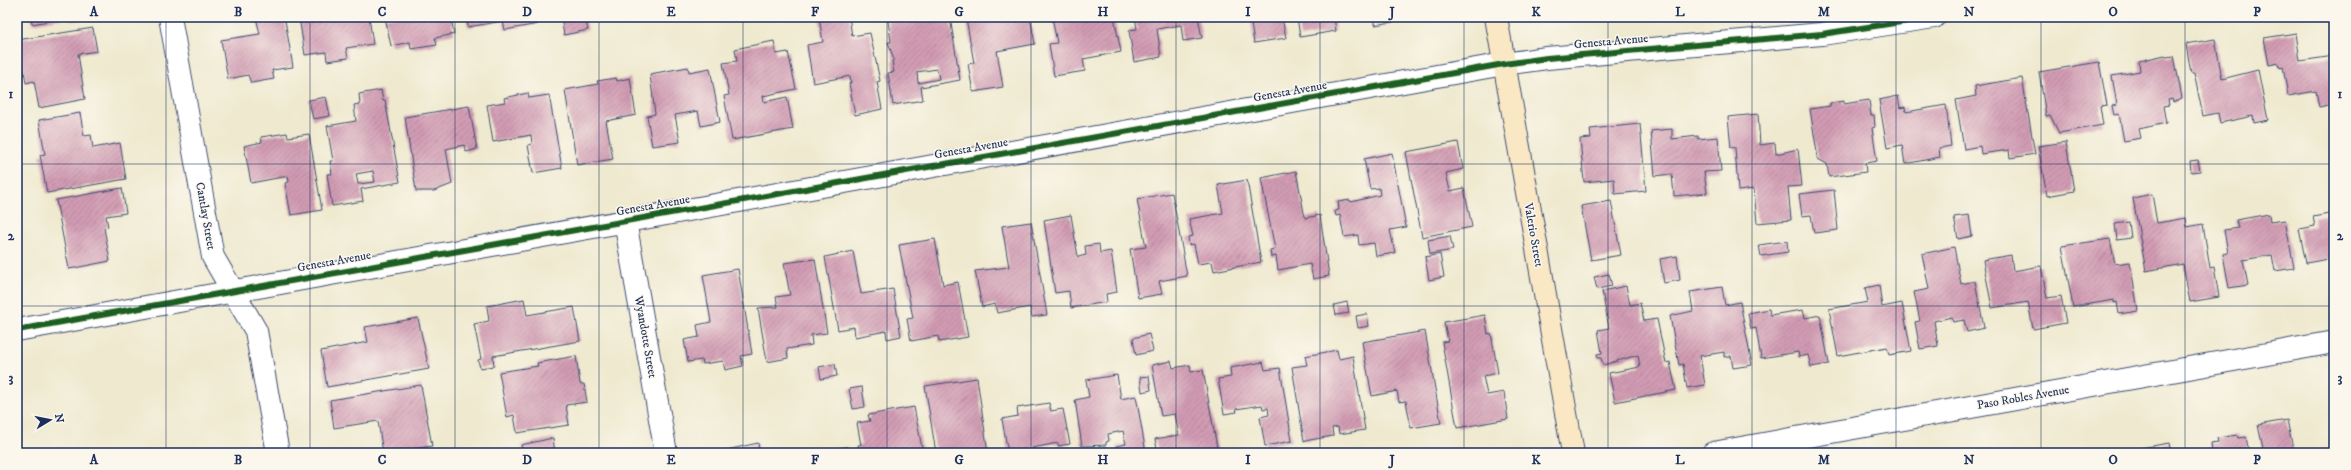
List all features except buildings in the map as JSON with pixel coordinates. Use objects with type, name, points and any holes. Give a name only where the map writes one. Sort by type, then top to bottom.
[{"type":"street","name":"Cantlay Street","points":[[170,17],[213,257],[256,331],[278,453]]},
{"type":"street","name":"Valerio Street","points":[[1496,17],[1573,453]]},
{"type":"street","name":"Genesta Avenue","points":[[17,330],[232,290],[1504,64],[1547,58],[1822,34],[1934,17]]},
{"type":"street","name":"Wyandotte Street","points":[[626,221],[666,453]]},
{"type":"street","name":"Paso Robles Avenue","points":[[1713,453],[2334,342]]},
{"type":"cycle path","points":[[17,330],[1504,64],[1547,58],[1822,34],[1934,17]]}]
